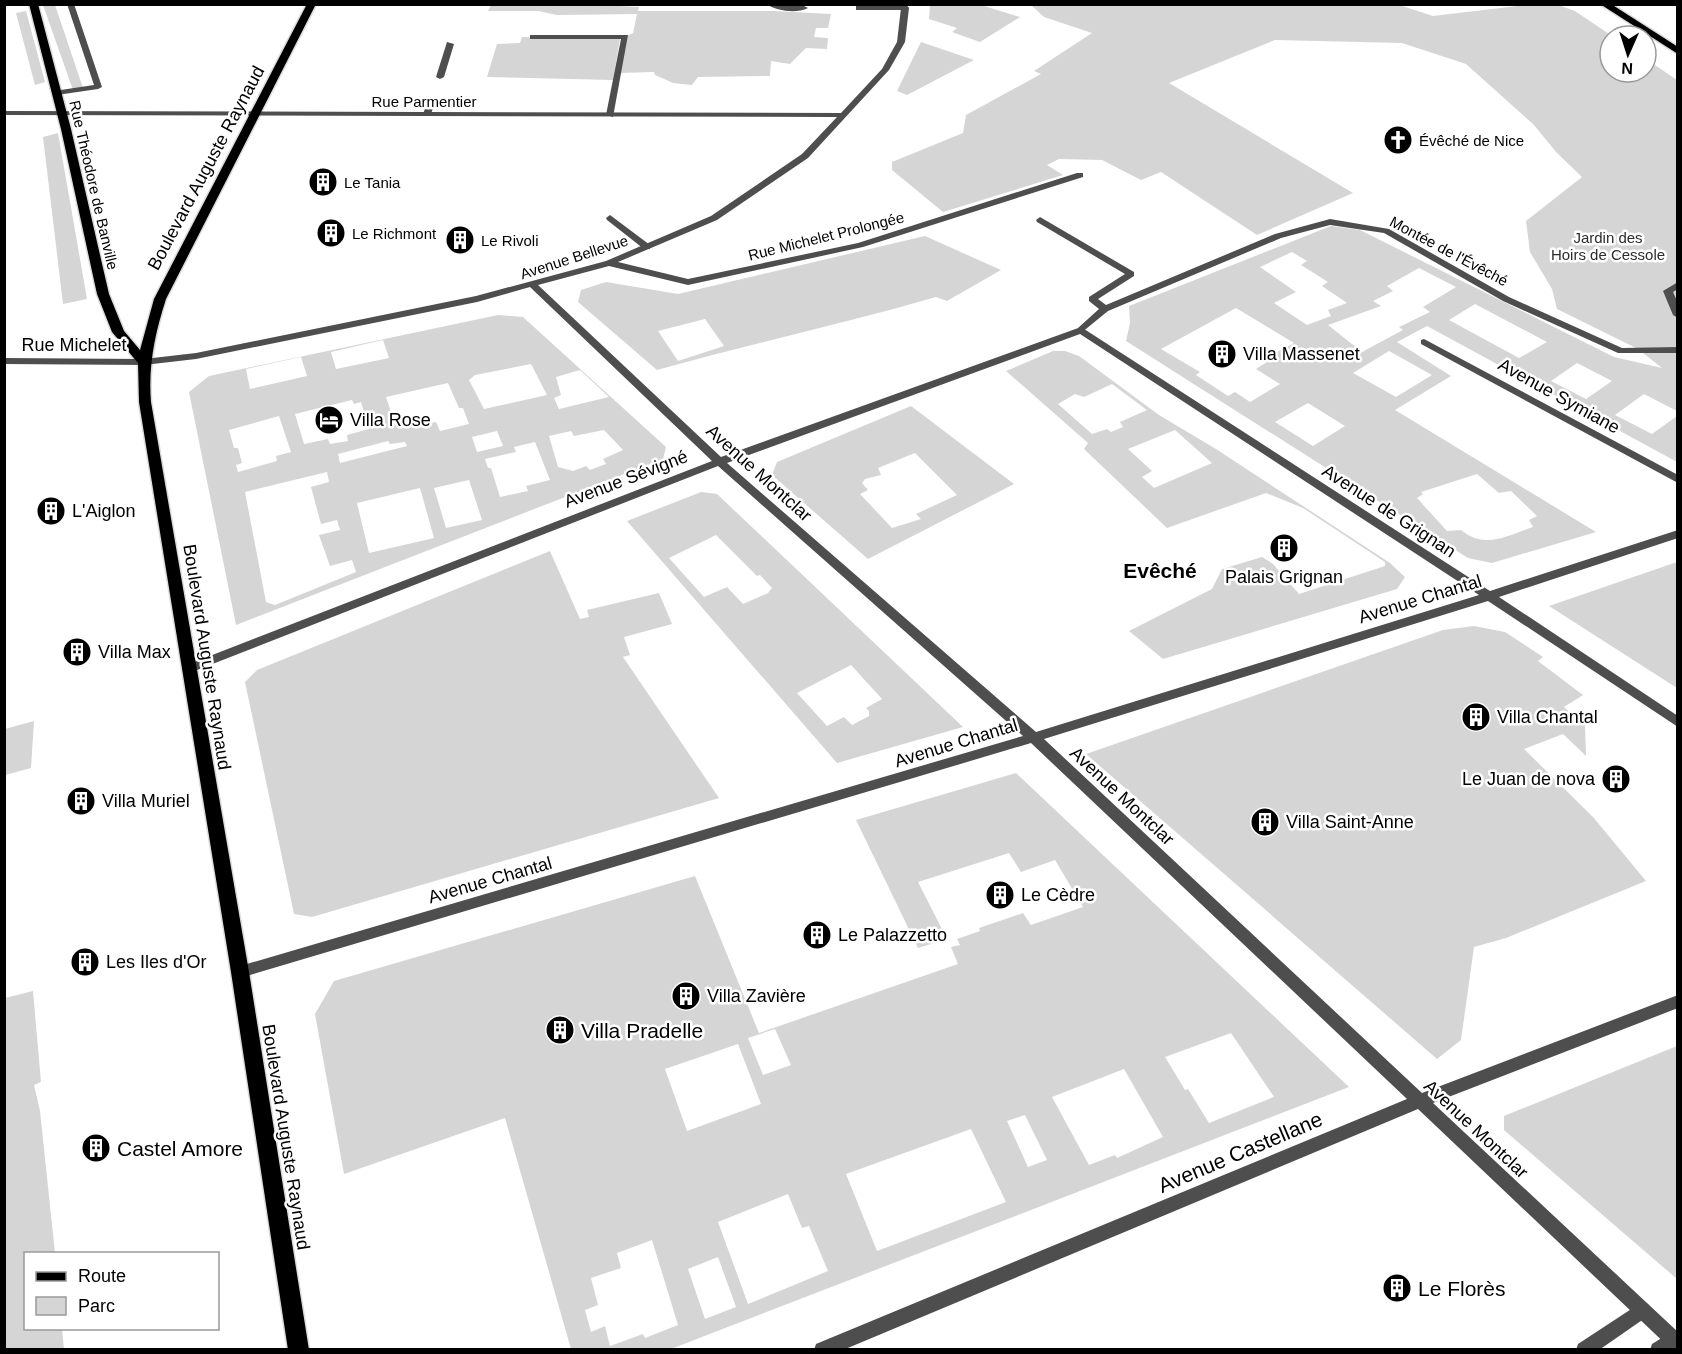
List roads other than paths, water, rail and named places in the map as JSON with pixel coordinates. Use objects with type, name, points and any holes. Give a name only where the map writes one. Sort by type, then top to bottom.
[{"type":"main road","name":"Rue Théodore de Banville","points":[[33,4],[62,112],[108,309],[118,332],[144,362]]},
{"type":"main road","name":"Boulevard Auguste Raynaud","points":[[299,1350],[240,972],[144,394],[144,362],[150,329],[160,299],[312,4]]},
{"type":"main road","points":[[1604,4],[1677,51]]},
{"type":"street","points":[[57,93],[98,87],[70,4]]},
{"type":"street","points":[[769,4],[780,8],[804,8]]},
{"type":"street","points":[[859,8],[904,7]]},
{"type":"street","name":"Avenue Bellevue","points":[[144,362],[263,343],[533,285],[609,263],[714,218],[805,156],[885,70],[901,42],[904,7]]},
{"type":"street","points":[[533,37],[625,38],[610,115]]},
{"type":"street","points":[[440,77],[450,44]]},
{"type":"street","points":[[427,114],[432,100]]},
{"type":"street","name":"Rue Parmentier","points":[[4,113],[843,115]]},
{"type":"street","name":"Rue Michelet Prolongée","points":[[609,263],[688,282],[860,244],[1028,194],[1080,175]]},
{"type":"street","points":[[610,218],[647,247]]},
{"type":"street","points":[[1040,220],[1131,273],[1092,299],[1105,309]]},
{"type":"street","name":"Montée de l'Évêché","points":[[1081,330],[1105,309],[1278,236],[1330,222],[1386,231],[1506,299],[1621,351],[1677,350]]},
{"type":"street","name":"Avenue Montclar","points":[[533,285],[719,462],[1034,738],[1675,1342]]},
{"type":"street","points":[[1677,285],[1668,291],[1677,315]]},
{"type":"street","name":"Avenue Sévigné","points":[[188,669],[719,462],[1081,330]]},
{"type":"street","name":"Avenue de Grignan","points":[[1081,330],[1489,596],[1677,723]]},
{"type":"street","name":"Avenue Symiane","points":[[1424,342],[1677,480]]},
{"type":"street","name":"Rue Michelet","points":[[4,362],[144,362]]},
{"type":"street","name":"Avenue Chantal","points":[[240,972],[1034,738],[1489,596],[1677,534]]},
{"type":"street","name":"Avenue Castellane","points":[[822,1350],[1420,1101],[1677,1001]]},
{"type":"street","points":[[1584,1350],[1642,1310]]},
{"type":"street","points":[[1659,1350],[1675,1342]]},
{"type":"place","name":"Évêché de Nice","points":[[1398,140]]},
{"type":"place","name":"Le Tania","points":[[323,182]]},
{"type":"place","name":"Le Richmont","points":[[331,233]]},
{"type":"place","name":"Le Rivoli","points":[[460,240]]},
{"type":"place","name":"Villa Massenet","points":[[1222,354]]},
{"type":"place","name":"Villa Rose","points":[[329,420]]},
{"type":"place","name":"L'Aiglon","points":[[51,511]]},
{"type":"place","name":"Palais Grignan","points":[[1284,548]]},
{"type":"place","name":"Villa Max","points":[[77,652]]},
{"type":"place","name":"Villa Chantal","points":[[1476,717]]},
{"type":"place","name":"Le Juan de nova","points":[[1616,779]]},
{"type":"place","name":"Villa Muriel","points":[[81,801]]},
{"type":"place","name":"Villa Saint-Anne","points":[[1265,822]]},
{"type":"place","name":"Le Cèdre","points":[[1000,895]]},
{"type":"place","name":"Le Palazzetto","points":[[817,935]]},
{"type":"place","name":"Les Iles d'Or","points":[[85,962]]},
{"type":"place","name":"Villa Zavière","points":[[686,996]]},
{"type":"place","name":"Villa Pradelle","points":[[560,1030]]},
{"type":"place","name":"Castel Amore","points":[[96,1148]]},
{"type":"place","name":"Le Florès","points":[[1397,1288]]},
{"type":"district","name":"Evêché","points":[[1160,570]]},
{"type":"park label","name":"Jardin des Hoirs de Cessole","points":[[1608,246]]}]
